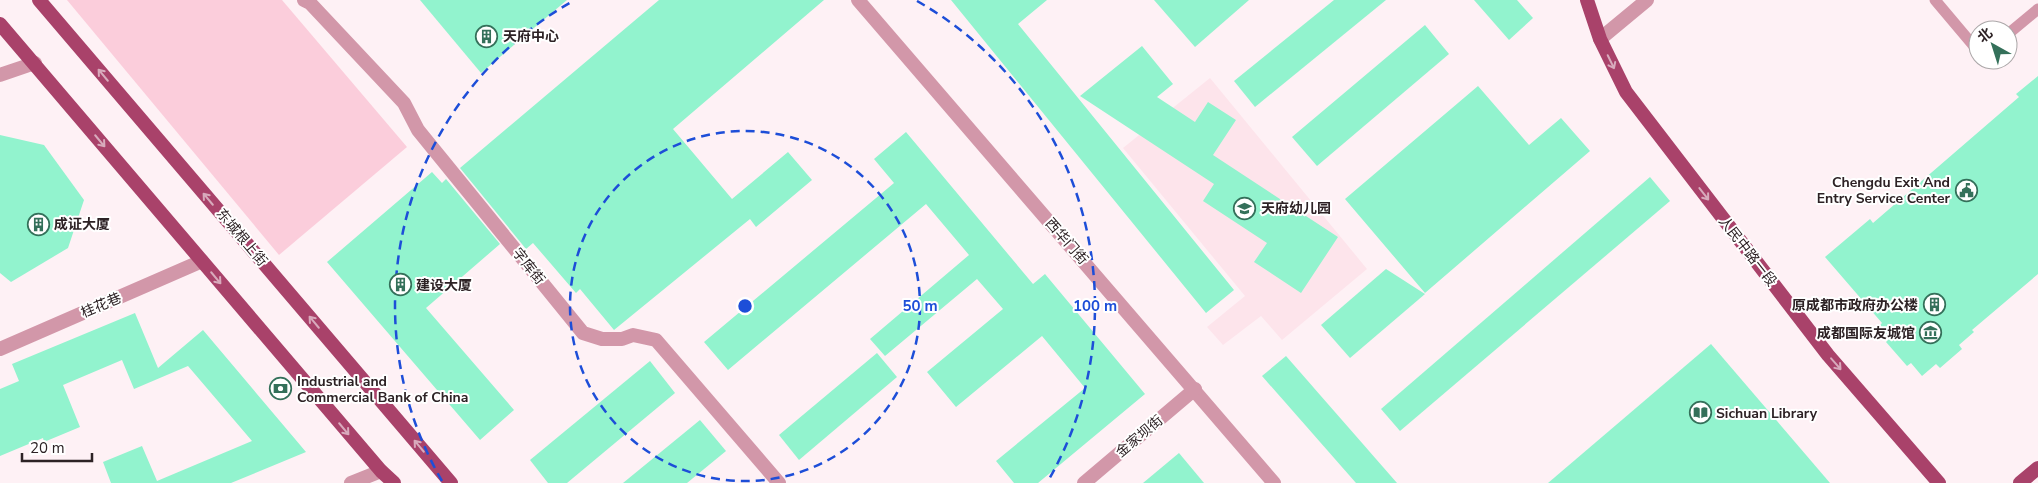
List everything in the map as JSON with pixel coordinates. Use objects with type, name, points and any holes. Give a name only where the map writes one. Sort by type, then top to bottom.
[{"type":"main road","name":"东城根上街","points":[[39,0],[450,480]]},
{"type":"main road","name":"人民中路一段","points":[[1587,0],[1600,39],[1626,92],[1828,355],[1940,483]]},
{"type":"main road","points":[[0,24],[385,477],[394,483]]},
{"type":"main road","points":[[2020,483],[2038,468]]},
{"type":"street","name":"字库街","points":[[304,0],[310,3],[404,102],[418,130],[583,334],[602,339],[622,339],[633,335],[656,340],[779,483]]},
{"type":"street","name":"西华门街","points":[[858,0],[1274,483]]},
{"type":"street","points":[[1600,39],[1647,0]]},
{"type":"street","points":[[0,75],[35,63]]},
{"type":"street","name":"桂花巷","points":[[0,349],[202,261]]},
{"type":"street","name":"金家坝街","points":[[1084,483],[1195,389]]},
{"type":"street","points":[[351,483],[385,477]]},
{"type":"lane","points":[[1935,0],[1968,39]]},
{"type":"lane","points":[[2018,26],[2038,9]]},
{"type":"shaded area","points":[[67,0],[282,0],[407,147],[279,255]]},
{"type":"shaded area","name":"天府幼儿园","points":[[1210,78],[1367,269],[1282,340],[1261,316],[1223,345],[1207,327],[1245,296],[1123,148]]},
{"type":"building","name":"天府中心","points":[[420,0],[567,0],[481,73]]},
{"type":"building","points":[[659,0],[824,0],[673,129],[732,199],[788,152],[812,180],[756,227],[750,219],[614,330],[580,289],[576,293],[533,243],[526,249],[460,168]]},
{"type":"building","points":[[951,0],[1047,0],[1018,24],[1234,290],[1206,313]]},
{"type":"building","points":[[1154,0],[1249,0],[1195,47]]},
{"type":"building","points":[[1334,0],[1386,0],[1255,107],[1234,81]]},
{"type":"building","points":[[1474,0],[1517,0],[1533,18],[1509,40]]},
{"type":"building","points":[[1425,25],[1449,54],[1317,166],[1292,137]]},
{"type":"building","points":[[1142,46],[1173,84],[1157,97],[1195,122],[1208,102],[1236,120],[1213,155],[1338,237],[1301,293],[1254,262],[1267,243],[1203,201],[1214,184],[1080,96]]},
{"type":"building","points":[[2038,76],[2038,274],[1972,330],[1974,332],[1959,345],[1962,349],[1940,368],[1936,364],[1922,376],[1911,363],[1907,366],[1886,342],[1890,338],[1879,326],[1882,323],[1825,257],[1870,219],[1873,223],[2019,97],[2016,94]]},
{"type":"building","points":[[1478,86],[1529,145],[1561,118],[1590,151],[1425,293],[1345,199]]},
{"type":"building","points":[[906,132],[1033,284],[1045,274],[1145,394],[1038,483],[1014,483],[996,461],[1085,388],[1042,336],[956,407],[927,372],[1003,309],[977,279],[885,356],[870,339],[969,255],[926,204],[728,370],[704,342],[894,183],[874,159]]},
{"type":"building","name":"成证大厦","points":[[0,135],[44,145],[84,200],[68,248],[11,282],[0,273]]},
{"type":"building","name":"建设大厦","points":[[432,172],[442,183],[446,179],[500,244],[426,308],[514,410],[480,440],[327,262]]},
{"type":"building","points":[[1650,177],[1670,201],[1400,431],[1381,409]]},
{"type":"building","points":[[1386,269],[1425,294],[1350,358],[1321,325]]},
{"type":"building","points":[[135,313],[158,368],[203,330],[306,452],[231,483],[111,483],[103,462],[142,446],[157,481],[252,441],[188,366],[134,389],[122,360],[63,385],[80,427],[44,442],[43,438],[0,456],[0,389],[19,381],[12,364]]},
{"type":"building","name":"Sichuan Library","points":[[1711,344],[1830,483],[1548,483]]},
{"type":"building","points":[[877,353],[897,377],[799,460],[779,435]]},
{"type":"building","points":[[1286,356],[1397,483],[1356,483],[1262,376]]},
{"type":"building","points":[[650,361],[675,393],[567,483],[548,483],[530,460]]},
{"type":"building","points":[[700,420],[726,451],[687,483],[623,483]]},
{"type":"building","points":[[1179,453],[1204,483],[1143,483]]},
{"type":"place","name":"天府中心","points":[[487,36]]},
{"type":"place","name":"Chengdu Exit And Entry Service Center","points":[[1966,190]]},
{"type":"place","name":"天府幼儿园","points":[[1245,208]]},
{"type":"place","name":"成证大厦","points":[[38,224]]},
{"type":"place","name":"建设大厦","points":[[400,285]]},
{"type":"place","name":"原成都市政府办公楼","points":[[1934,305]]},
{"type":"place","name":"成都国际友城馆","points":[[1931,333]]},
{"type":"place","name":"Industrial and Commercial Bank of China","points":[[281,389]]},
{"type":"place","name":"Sichuan Library","points":[[1700,413]]}]
